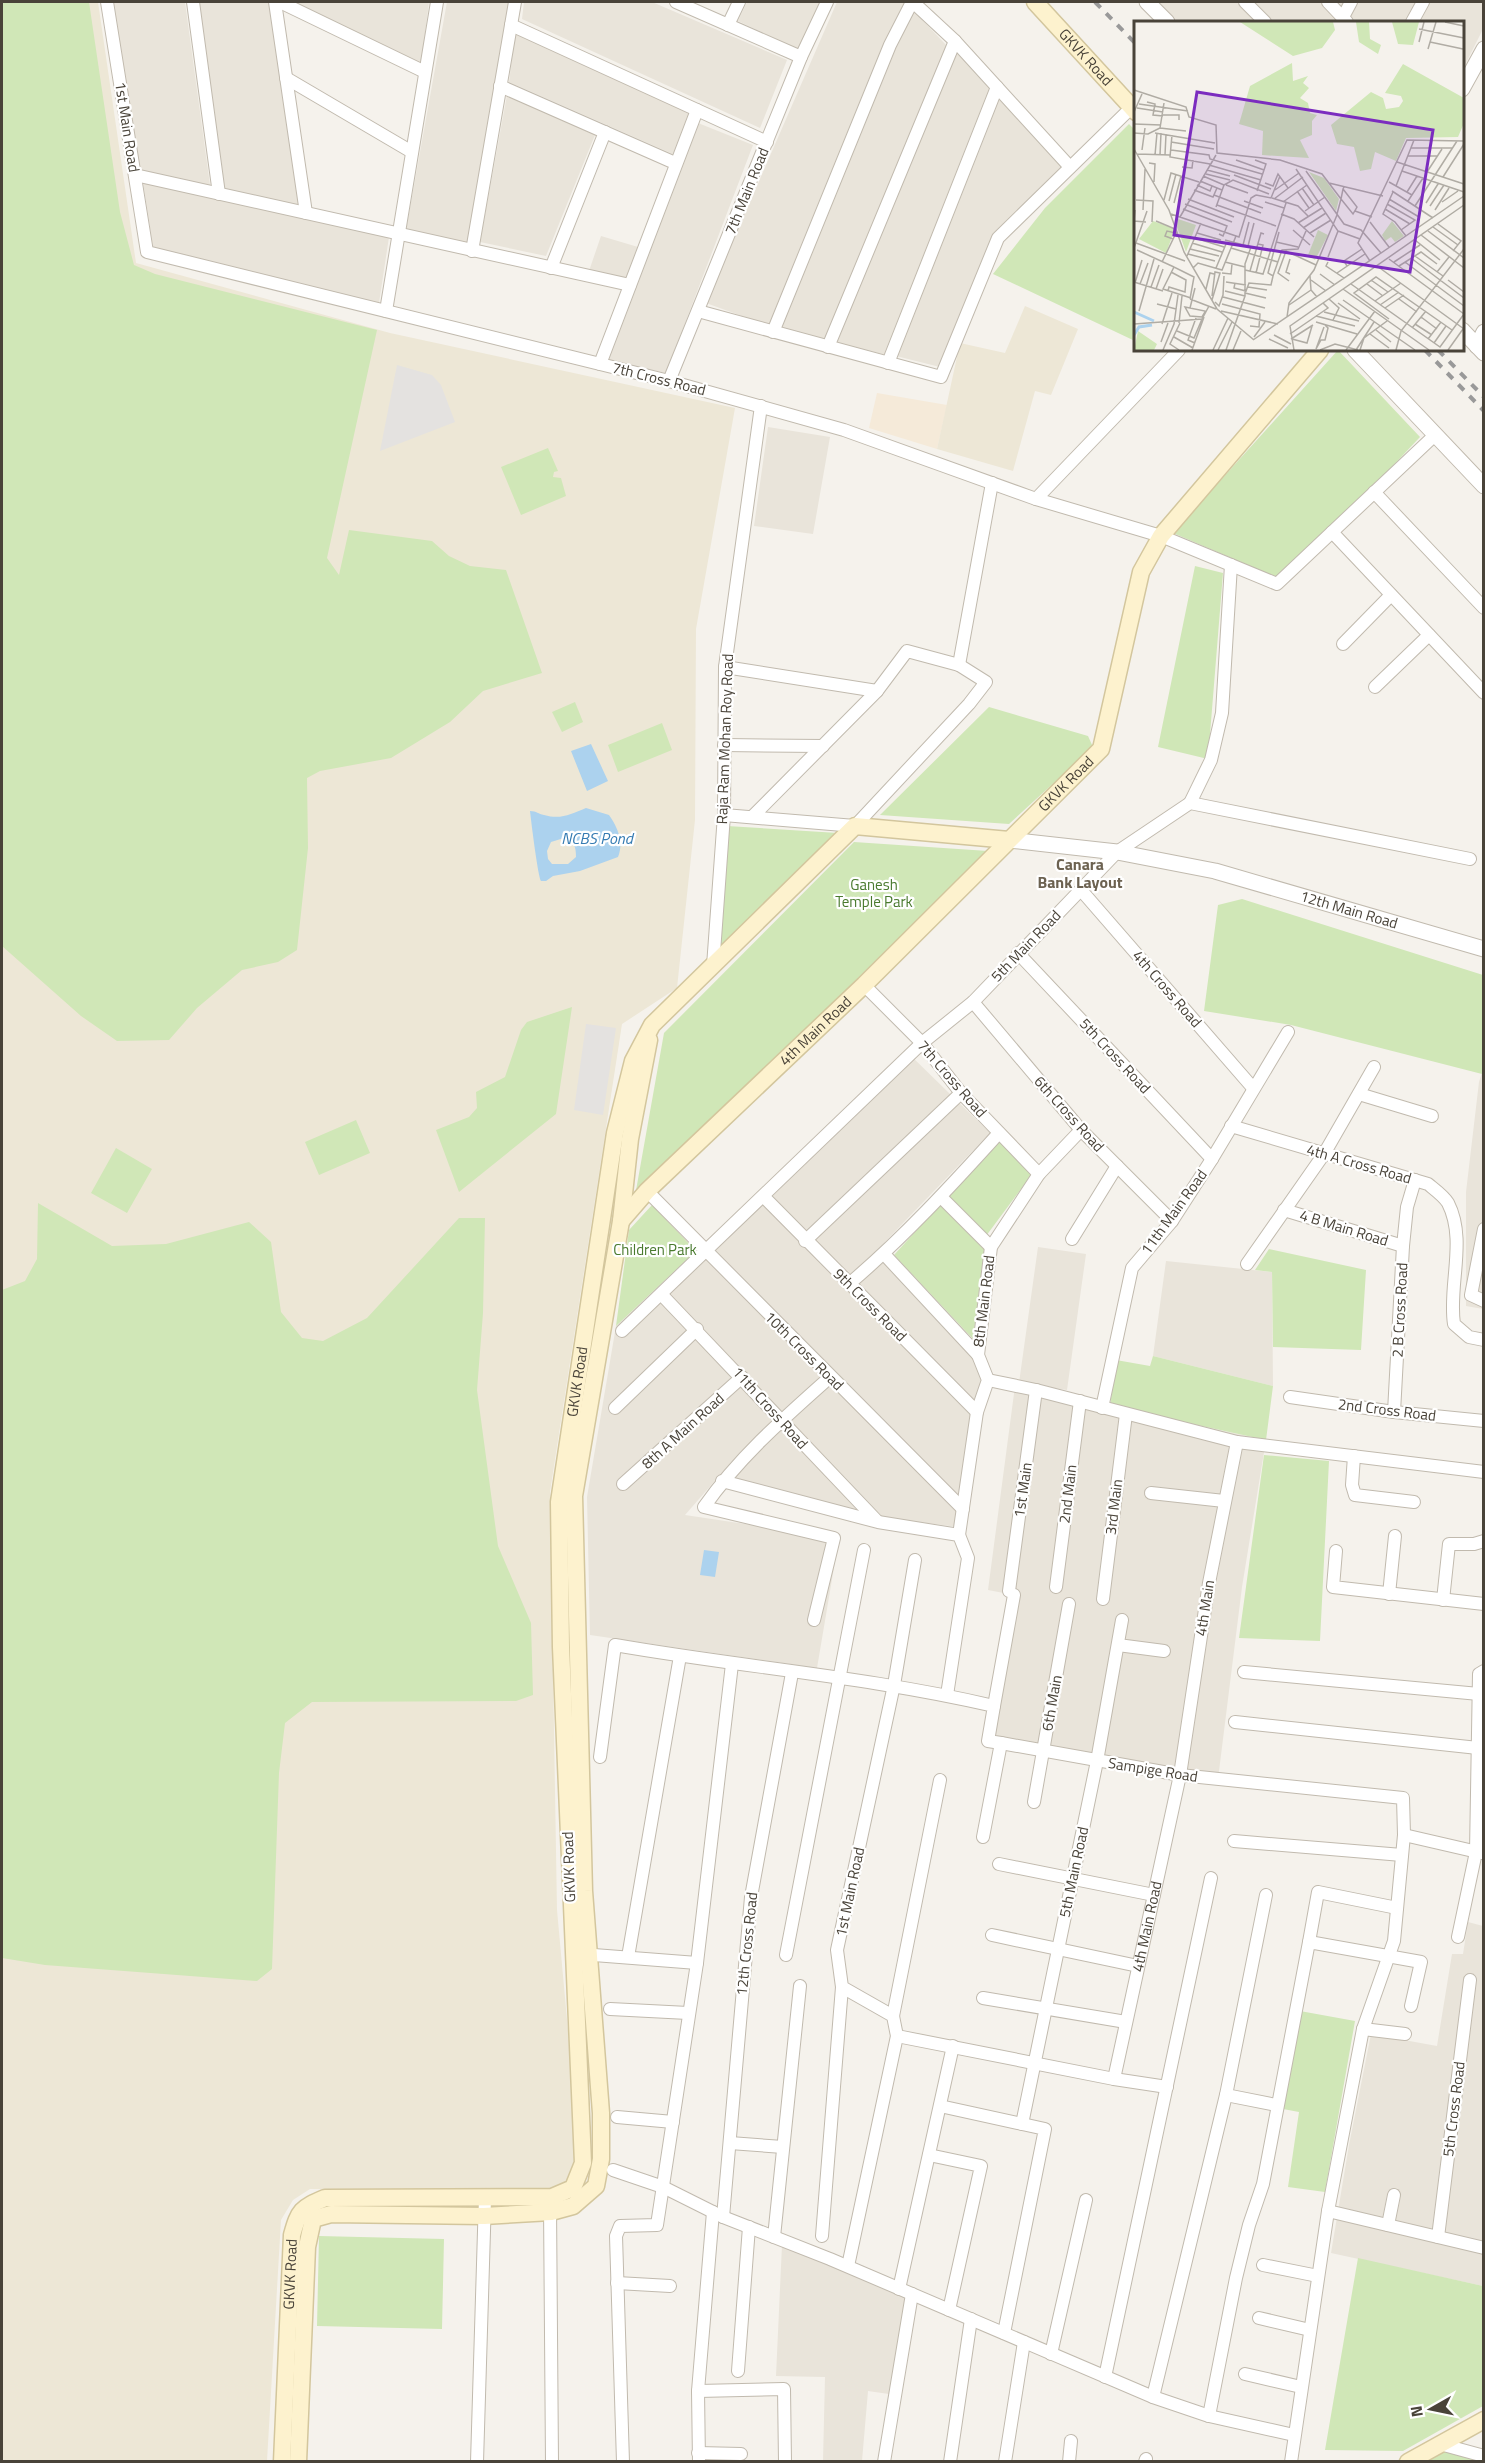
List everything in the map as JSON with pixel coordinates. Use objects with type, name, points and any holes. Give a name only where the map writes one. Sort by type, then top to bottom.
[{"type":"main road","name":"GKVK Road","points":[[1035,2],[1133,110]]},
{"type":"main road","name":"GKVK Road","points":[[1009,840],[1101,749],[1140,572],[1161,536],[1319,351]]},
{"type":"main road","name":"GKVK Road","points":[[298,2462],[307,2247],[313,2219],[331,2214],[484,2216],[550,2205],[573,2188],[583,2163],[580,1954],[569,1647],[559,1502],[615,1133],[633,1061],[652,1025],[855,826]]},
{"type":"main road","points":[[855,826],[1009,840]]},
{"type":"main road","name":"4th Main Road","points":[[621,1221],[647,1191],[864,985],[1009,840]]},
{"type":"main road","name":"GKVK Road","points":[[569,1647],[574,1496],[621,1221],[630,1139],[652,1025]]},
{"type":"main road","points":[[598,1240],[617,1243]]},
{"type":"main road","name":"GKVK Road","points":[[282,2462],[292,2235],[298,2212],[325,2198],[485,2198],[550,2205]]},
{"type":"main road","points":[[1417,2459],[1484,2420]]},
{"type":"street","name":"1st Main Road","points":[[107,2],[147,252]]},
{"type":"street","points":[[193,2],[219,194]]},
{"type":"street","points":[[278,2],[286,78],[306,213]]},
{"type":"street","points":[[278,2],[425,72]]},
{"type":"street","points":[[386,311],[437,2]]},
{"type":"street","points":[[472,250],[515,2]]},
{"type":"street","points":[[676,2],[801,57]]},
{"type":"street","points":[[728,25],[739,2]]},
{"type":"street","name":"7th Main Road","points":[[669,381],[801,57],[827,2]]},
{"type":"street","points":[[773,332],[890,45],[912,2],[955,41],[1070,167]]},
{"type":"street","points":[[1245,2],[1264,21]]},
{"type":"street","points":[[1328,2],[1345,20],[1351,2]]},
{"type":"street","points":[[1413,21],[1423,2]]},
{"type":"street","points":[[1152,4],[1166,21]]},
{"type":"street","points":[[511,25],[767,141]]},
{"type":"street","points":[[828,347],[955,41]]},
{"type":"street","points":[[1464,85],[1484,49]]},
{"type":"street","points":[[286,78],[412,152]]},
{"type":"street","points":[[500,86],[675,163]]},
{"type":"street","points":[[888,363],[997,87]]},
{"type":"street","points":[[600,364],[697,110]]},
{"type":"street","points":[[698,311],[941,378],[998,238],[1070,167],[1133,110]]},
{"type":"street","points":[[551,268],[604,132]]},
{"type":"street","points":[[135,175],[630,285]]},
{"type":"street","name":"7th Cross Road","points":[[147,252],[669,381],[844,430],[1036,499],[1161,536],[1277,584],[1332,532]]},
{"type":"street","points":[[1464,331],[1481,344]]},
{"type":"street","points":[[1036,499],[1178,351]]},
{"type":"street","points":[[1356,351],[1484,486]]},
{"type":"street","name":"Raja Ram Mohan Roy Road","points":[[713,966],[724,814],[725,667],[760,406]]},
{"type":"street","points":[[1435,435],[1332,532],[1484,693]]},
{"type":"street","points":[[958,665],[992,483]]},
{"type":"street","points":[[1374,492],[1484,608]]},
{"type":"street","points":[[1231,565],[1222,713],[1211,760],[1190,803],[1470,859]]},
{"type":"street","points":[[1343,644],[1391,595]]},
{"type":"street","points":[[1375,687],[1429,635]]},
{"type":"street","points":[[724,814],[752,818],[855,826],[969,704],[986,682],[958,665],[907,651],[877,691],[752,818]]},
{"type":"street","points":[[725,667],[877,691]]},
{"type":"street","points":[[724,745],[823,746]]},
{"type":"street","name":"5th Main Road","points":[[622,1331],[765,1197],[922,1043],[973,1002],[1117,852],[1190,803]]},
{"type":"street","name":"12th Main Road","points":[[1009,840],[1117,852],[1215,871],[1484,949]]},
{"type":"street","name":"4th Cross Road","points":[[1081,890],[1253,1088]]},
{"type":"street","name":"5th Cross Road","points":[[1018,953],[1212,1159]]},
{"type":"street","name":"7th Cross Road","points":[[864,985],[922,1043],[961,1093],[1040,1174]]},
{"type":"street","name":"6th Cross Road","points":[[973,1002],[1081,1130],[1172,1221]]},
{"type":"street","name":"11th Main Road","points":[[1102,1408],[1132,1268],[1172,1221],[1288,1032]]},
{"type":"street","points":[[1247,1264],[1324,1154],[1374,1067]]},
{"type":"street","points":[[805,1241],[961,1093]]},
{"type":"street","points":[[1359,1094],[1432,1116]]},
{"type":"street","name":"4th A Cross Road","points":[[1231,1126],[1428,1184],[1448,1202],[1455,1231],[1456,1281],[1451,1308],[1454,1324],[1469,1337],[1484,1340]]},
{"type":"street","name":"8th Main Road","points":[[988,1380],[978,1355],[991,1247],[1040,1174],[1081,1130]]},
{"type":"street","points":[[849,1284],[884,1254],[941,1197],[999,1133]]},
{"type":"street","points":[[1072,1239],[1117,1166]]},
{"type":"street","name":"2 B Cross Road","points":[[1394,1412],[1403,1245],[1407,1207],[1415,1180]]},
{"type":"street","name":"10th Cross Road","points":[[647,1191],[963,1509]]},
{"type":"street","name":"9th Cross Road","points":[[765,1197],[805,1241],[977,1412]]},
{"type":"street","points":[[941,1197],[991,1247]]},
{"type":"street","name":"4 B Main Road","points":[[1284,1210],[1403,1245]]},
{"type":"street","points":[[1484,1229],[1471,1295],[1484,1301]]},
{"type":"street","points":[[884,1254],[978,1355]]},
{"type":"street","name":"11th Cross Road","points":[[661,1294],[697,1329],[781,1422],[878,1522]]},
{"type":"street","points":[[615,1408],[697,1329]]},
{"type":"street","name":"8th A Main Road","points":[[623,1484],[742,1377]]},
{"type":"street","points":[[814,1620],[834,1538],[704,1507],[723,1481],[781,1422],[830,1377]]},
{"type":"street","points":[[947,1695],[968,1558],[959,1535],[977,1412],[988,1380],[1036,1390],[1237,1442],[1484,1472]]},
{"type":"street","name":"1st Main","points":[[994,1706],[1012,1593],[1036,1390]]},
{"type":"street","name":"2nd Cross Road","points":[[1290,1397],[1394,1412],[1484,1421]]},
{"type":"street","name":"2nd Main","points":[[1056,1587],[1080,1401]]},
{"type":"street","name":"3rd Main","points":[[1103,1599],[1126,1414]]},
{"type":"street","name":"4th Main","points":[[1180,1775],[1224,1501],[1237,1442]]},
{"type":"street","points":[[1354,1456],[1352,1485],[1355,1495],[1414,1502]]},
{"type":"street","points":[[723,1481],[878,1522],[959,1535]]},
{"type":"street","points":[[1151,1493],[1224,1501]]},
{"type":"street","points":[[1389,1594],[1395,1536]]},
{"type":"street","points":[[1443,1600],[1449,1544],[1474,1544],[1484,1541]]},
{"type":"street","points":[[786,1955],[841,1680],[864,1550]]},
{"type":"street","points":[[1336,1551],[1333,1587],[1484,1604]]},
{"type":"street","name":"1st Main Road","points":[[822,2236],[843,1988],[837,1950],[894,1684],[915,1560]]},
{"type":"street","name":"6th Main","points":[[1034,1802],[1069,1604]]},
{"type":"street","name":"5th Main Road","points":[[1022,2124],[1097,1761],[1122,1620]]},
{"type":"street","points":[[600,1757],[615,1645],[841,1680],[894,1684],[947,1695],[994,1706],[988,1741],[1001,1743],[983,1837]]},
{"type":"street","points":[[1118,1645],[1164,1651]]},
{"type":"street","points":[[628,1957],[680,1656]]},
{"type":"street","points":[[623,2462],[616,2236],[620,2226],[657,2225],[697,1963],[732,1664]]},
{"type":"street","points":[[1458,1937],[1480,1852],[1479,1674],[1484,1671]]},
{"type":"street","points":[[1244,1672],[1479,1694]]},
{"type":"street","name":"12th Cross Road","points":[[698,2457],[698,2391],[718,2215],[730,2143],[751,1897],[792,1673]]},
{"type":"street","points":[[1234,1722],[1478,1749]]},
{"type":"street","name":"Sampige Road","points":[[1001,1743],[1180,1775],[1403,1798],[1404,1835]]},
{"type":"street","name":"4th Main Road","points":[[1114,2079],[1180,1775]]},
{"type":"street","points":[[848,2266],[897,2036],[893,2016],[940,1780]]},
{"type":"street","points":[[1291,2462],[1328,2211],[1363,2029],[1394,1941],[1404,1835],[1480,1852]]},
{"type":"street","points":[[1234,1841],[1402,1855]]},
{"type":"street","points":[[999,1864],[1154,1895]]},
{"type":"street","points":[[1106,2377],[1211,1878]]},
{"type":"street","points":[[1209,2416],[1236,2278],[1263,2184],[1276,2105],[1318,1892],[1397,1908]]},
{"type":"street","points":[[1153,2397],[1226,2095],[1266,1894]]},
{"type":"street","points":[[992,1935],[1138,1966]]},
{"type":"street","points":[[1309,1942],[1421,1962],[1411,2006]]},
{"type":"street","points":[[580,1954],[697,1963]]},
{"type":"street","name":"5th Cross Road","points":[[1437,2237],[1470,1980]]},
{"type":"street","points":[[774,2237],[800,1986]]},
{"type":"street","points":[[843,1988],[893,2016]]},
{"type":"street","points":[[983,1998],[1126,2022]]},
{"type":"street","points":[[610,2008],[688,2013]]},
{"type":"street","points":[[1363,2029],[1405,2034]]},
{"type":"street","points":[[897,2036],[1114,2079],[1167,2087]]},
{"type":"street","points":[[900,2289],[953,2046]]},
{"type":"street","points":[[1226,2095],[1276,2105]]},
{"type":"street","points":[[940,2106],[1045,2129],[1004,2333]]},
{"type":"street","points":[[617,2117],[673,2122]]},
{"type":"street","points":[[730,2143],[783,2147]]},
{"type":"street","points":[[929,2155],[981,2166],[949,2310]]},
{"type":"street","points":[[613,2170],[663,2187],[718,2215],[848,2266],[1153,2397],[1209,2416],[1294,2435]]},
{"type":"street","points":[[1388,2225],[1394,2195]]},
{"type":"street","points":[[477,2462],[485,2198]]},
{"type":"street","points":[[1051,2354],[1086,2200]]},
{"type":"street","points":[[550,2205],[552,2462]]},
{"type":"street","points":[[1328,2211],[1484,2248]]},
{"type":"street","points":[[738,2371],[749,2227]]},
{"type":"street","points":[[1263,2265],[1318,2276]]},
{"type":"street","points":[[617,2283],[670,2286]]},
{"type":"street","points":[[884,2462],[912,2294]]},
{"type":"street","points":[[1259,2318],[1310,2330]]},
{"type":"street","points":[[950,2462],[971,2319]]},
{"type":"street","points":[[1005,2462],[1024,2342]]},
{"type":"street","points":[[1245,2374],[1301,2387]]},
{"type":"street","points":[[698,2391],[784,2389],[785,2462]]},
{"type":"street","points":[[1068,2462],[1071,2441]]},
{"type":"street","points":[[1440,2444],[1466,2456],[1484,2456]]},
{"type":"street","points":[[698,2457],[741,2454]]},
{"type":"shaded area","points":[[2,2],[98,2],[136,263],[390,333],[735,408],[696,629],[695,820],[677,988],[622,1024],[550,1492],[557,1910],[579,2151],[571,2177],[555,2192],[310,2189],[293,2200],[281,2220],[267,2461],[2,2462]]},
{"type":"shaded area","points":[[113,2],[185,2],[210,185],[139,172]]},
{"type":"shaded area","points":[[199,2],[269,2],[299,207],[225,190]]},
{"type":"shaded area","points":[[290,2],[429,2],[421,65]]},
{"type":"shaded area","points":[[447,2],[510,2],[470,244],[406,230]]},
{"type":"shaded area","points":[[524,2],[652,2],[787,60],[760,128],[522,19]]},
{"type":"shaded area","points":[[747,2],[820,2],[799,50],[738,21]]},
{"type":"shaded area","points":[[837,2],[907,2],[772,327],[706,303]]},
{"type":"shaded area","points":[[1157,2],[1483,2],[1483,29],[1464,67],[1464,21],[1177,21]]},
{"type":"shaded area","points":[[912,9],[947,46],[825,342],[779,329]]},
{"type":"shaded area","points":[[515,34],[692,111],[675,155],[509,82]]},
{"type":"shaded area","points":[[956,49],[991,88],[887,355],[837,343]]},
{"type":"shaded area","points":[[507,95],[595,135],[546,256],[480,242]]},
{"type":"shaded area","points":[[999,95],[1064,165],[996,233],[940,367],[896,356]]},
{"type":"shaded area","points":[[698,123],[753,145],[666,373],[608,360]]},
{"type":"shaded area","points":[[143,182],[389,237],[379,303],[153,247]]},
{"type":"shaded area","points":[[601,236],[638,247],[627,280],[589,271]]},
{"type":"shaded area","points":[[1025,306],[1078,329],[1051,395],[1035,391],[1013,471],[937,449],[960,343],[1005,353]]},
{"type":"shaded area","points":[[397,365],[432,375],[441,385],[455,422],[380,451]]},
{"type":"shaded area","points":[[877,393],[947,405],[937,449],[869,428]]},
{"type":"shaded area","points":[[768,427],[830,437],[813,534],[754,526]]},
{"type":"shaded area","points":[[586,1024],[616,1028],[603,1115],[574,1110]]},
{"type":"shaded area","points":[[906,1051],[990,1133],[877,1250],[976,1355],[986,1381],[966,1528],[863,1515],[720,1475],[685,1515],[839,1538],[817,1668],[590,1635],[587,1497],[616,1326]]},
{"type":"shaded area","points":[[1483,1069],[1483,1309],[1466,1306],[1466,1192],[1479,1082]]},
{"type":"shaded area","points":[[1038,1247],[1086,1254],[1067,1390],[1019,1383]]},
{"type":"shaded area","points":[[1166,1261],[1272,1272],[1273,1386],[1153,1356]]},
{"type":"shaded area","points":[[1015,1386],[1266,1440],[1242,1587],[1218,1779],[988,1741],[1014,1595],[988,1590]]},
{"type":"shaded area","points":[[1468,1922],[1483,1926],[1483,2286],[1331,2253],[1371,2034],[1437,2046],[1452,1954],[1463,1954]]},
{"type":"shaded area","points":[[782,2245],[907,2295],[889,2394],[868,2391],[862,2461],[823,2461],[825,2377],[776,2376]]},
{"type":"green space","points":[[2,2],[89,2],[120,212],[134,265],[155,274],[377,330],[327,558],[339,575],[349,530],[432,541],[449,556],[470,566],[506,570],[542,673],[483,691],[450,722],[391,758],[320,771],[307,778],[308,848],[297,950],[278,962],[242,970],[197,1008],[169,1040],[117,1041],[81,1016],[2,946]]},
{"type":"green space","points":[[1129,124],[1134,129],[1134,341],[993,274],[1045,208]]},
{"type":"green space","points":[[1337,351],[1420,437],[1278,578],[1173,533]]},
{"type":"green space","points":[[548,448],[558,471],[554,472],[553,477],[561,478],[566,496],[521,515],[501,467]]},
{"type":"green space","points":[[1195,566],[1223,573],[1208,759],[1158,747]]},
{"type":"green space","points":[[575,702],[583,722],[562,732],[552,712]]},
{"type":"green space","points":[[989,707],[1088,736],[1093,747],[1009,824],[880,815]]},
{"type":"green space","points":[[662,723],[672,750],[618,772],[608,745]]},
{"type":"green space","points":[[727,826],[838,833],[724,946],[716,947]]},
{"type":"green space","name":"Ganesh Temple Park","points":[[854,842],[988,851],[635,1196],[664,1033]]},
{"type":"green space","points":[[1242,899],[1483,975],[1482,1074],[1291,1025],[1204,1011],[1218,905]]},
{"type":"green space","points":[[572,1007],[556,1114],[459,1192],[436,1130],[469,1117],[477,1108],[476,1092],[505,1077],[521,1030],[527,1022]]},
{"type":"green space","points":[[356,1120],[370,1153],[319,1175],[305,1142]]},
{"type":"green space","points":[[999,1140],[1033,1173],[986,1236],[973,1339],[894,1255]]},
{"type":"green space","points":[[116,1148],[152,1169],[127,1213],[91,1193]]},
{"type":"green space","points":[[38,1203],[112,1246],[166,1244],[249,1222],[271,1242],[281,1312],[302,1338],[323,1341],[367,1318],[459,1218],[485,1218],[483,1313],[477,1390],[498,1546],[531,1623],[533,1695],[516,1701],[312,1702],[285,1723],[279,1773],[272,1969],[257,1981],[45,1965],[2,1958],[2,1290],[25,1281],[37,1259]]},
{"type":"green space","name":"Children Park","points":[[652,1205],[696,1251],[616,1326],[629,1230]]},
{"type":"green space","points":[[1269,1249],[1366,1270],[1361,1350],[1273,1347],[1272,1272],[1255,1270]]},
{"type":"green space","points":[[1153,1356],[1273,1386],[1266,1440],[1110,1406],[1116,1360],[1150,1366]]},
{"type":"green space","points":[[1264,1455],[1329,1461],[1320,1641],[1239,1638]]},
{"type":"green space","points":[[1300,2011],[1355,2021],[1325,2192],[1288,2187],[1299,2112],[1283,2109]]},
{"type":"green space","points":[[319,2236],[444,2239],[442,2329],[317,2326]]},
{"type":"green space","points":[[1358,2258],[1483,2286],[1483,2406],[1403,2451],[1325,2450]]},
{"type":"green space","points":[[1444,2450],[1483,2462],[1424,2462]]},
{"type":"water","points":[[591,744],[608,781],[587,791],[571,751]]},
{"type":"water","name":"NCBS Pond","points":[[586,808],[609,815],[619,835],[618,857],[580,871],[553,876],[546,881],[541,881],[530,811],[556,817],[566,816]],"holes":[[[564,838],[574,844],[576,857],[568,864],[552,864],[548,859],[547,851],[551,842]]]},
{"type":"water","points":[[704,1550],[719,1552],[715,1577],[700,1575]]},
{"type":"railway","points":[[1095,2],[1134,42]]},
{"type":"railway","points":[[1426,351],[1484,411]]},
{"type":"railway","points":[[1439,351],[1484,397]]},
{"type":"district","name":"Canara Bank Layout","points":[[1080,873]]}]
